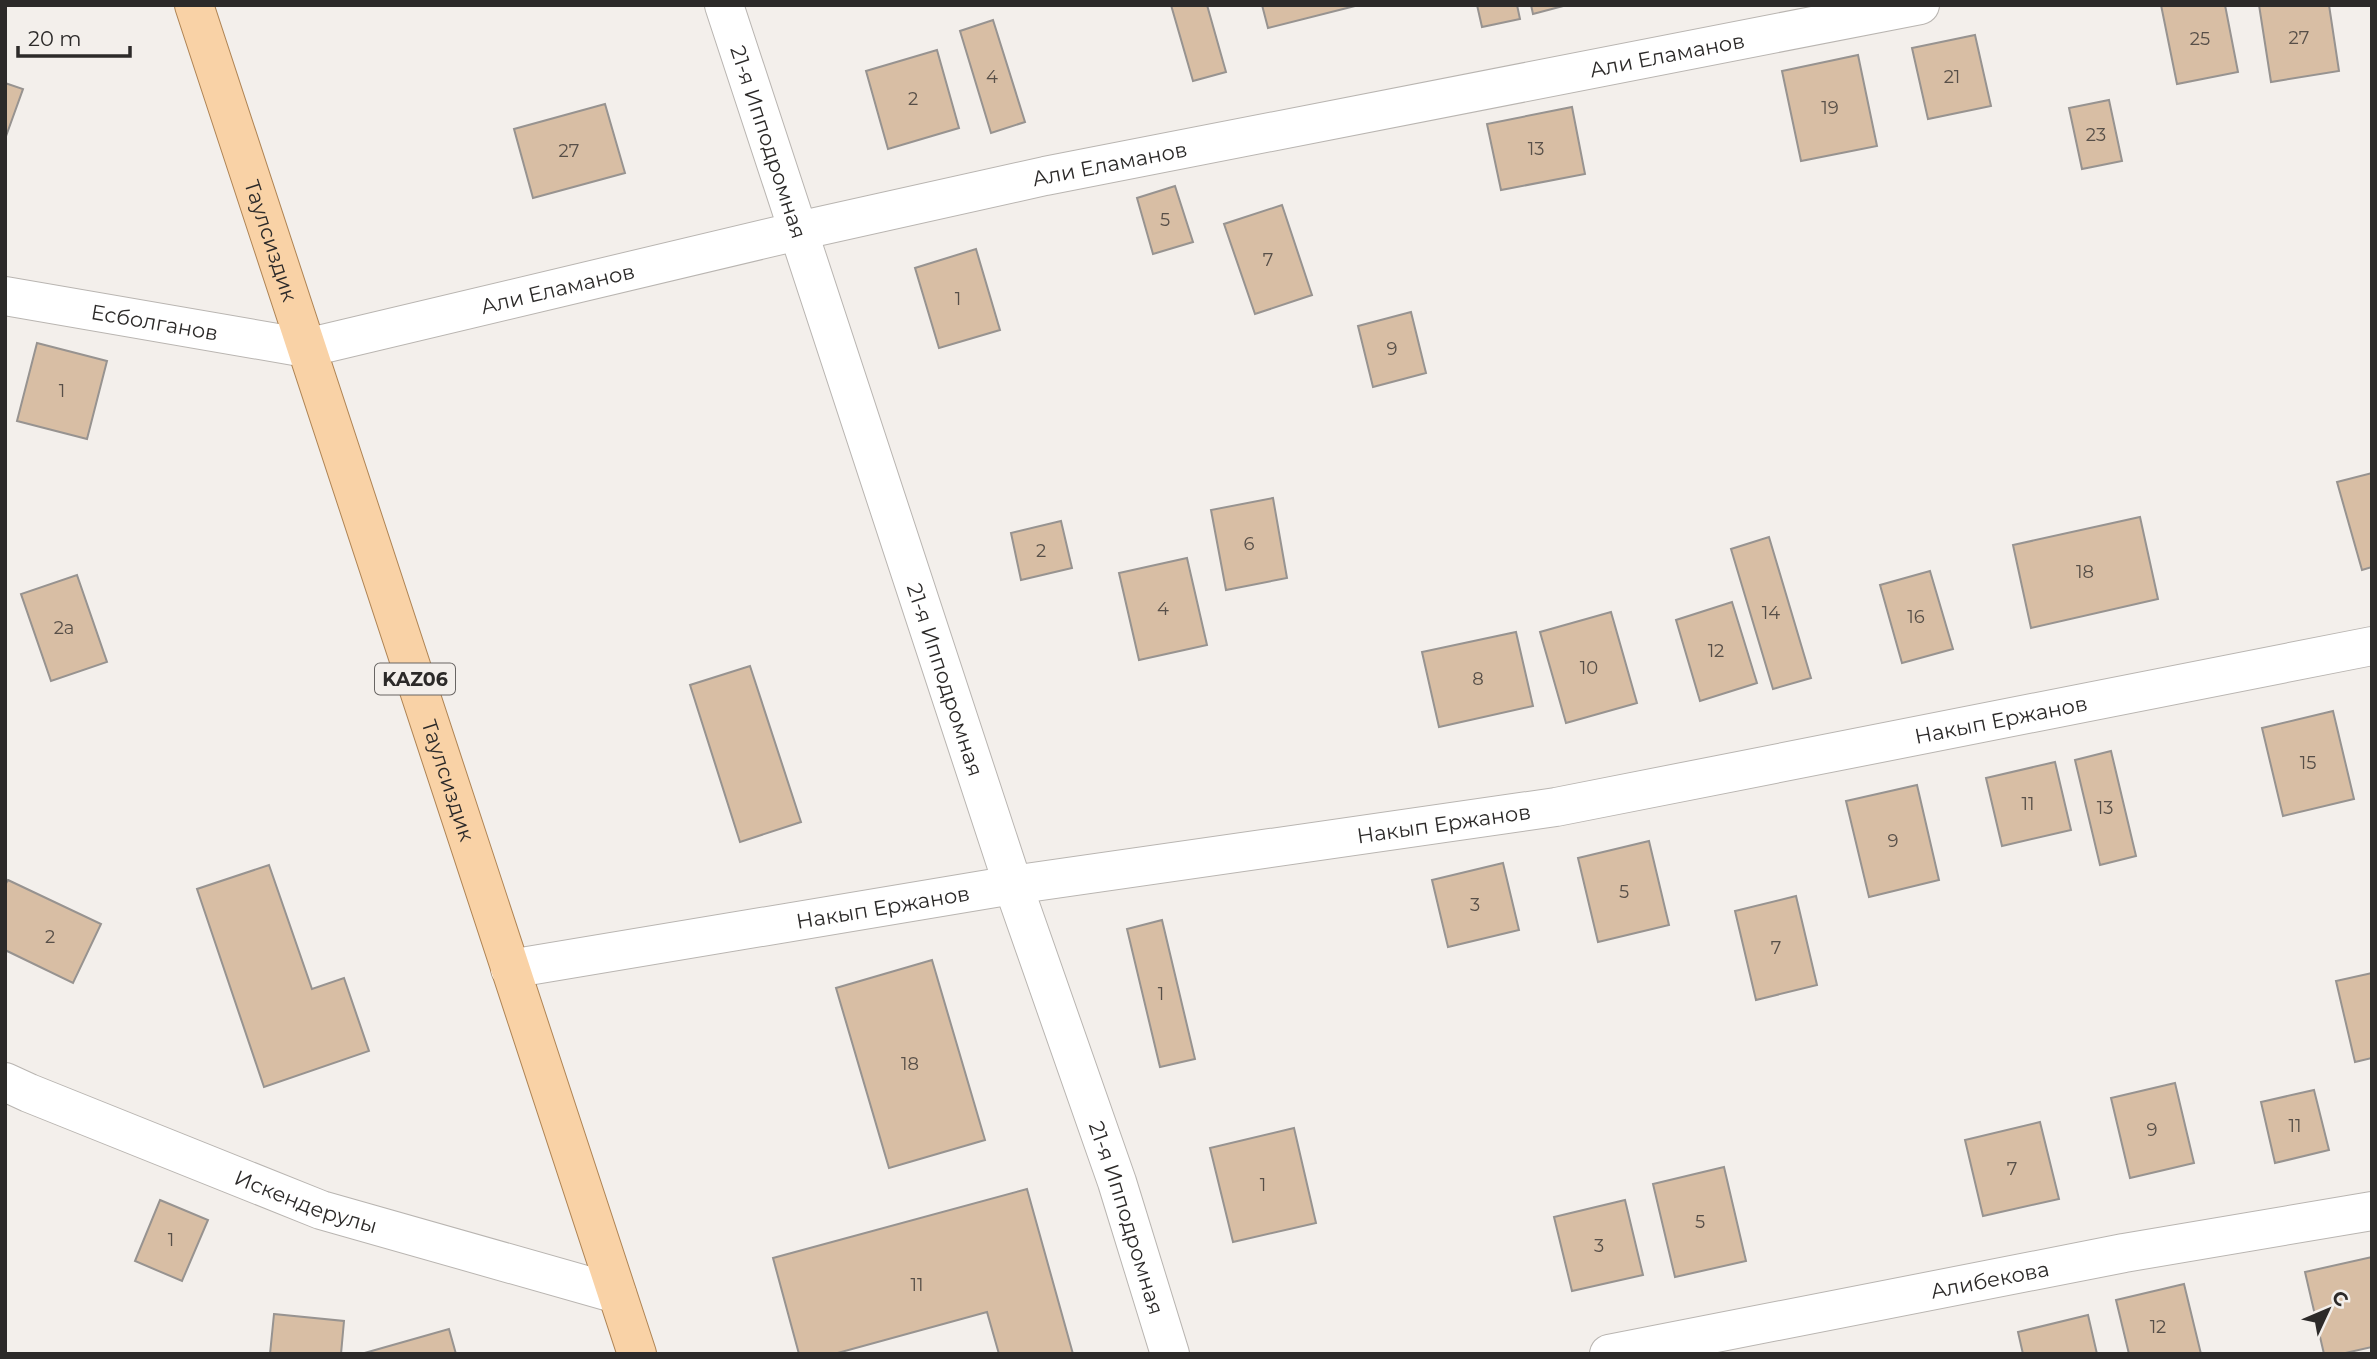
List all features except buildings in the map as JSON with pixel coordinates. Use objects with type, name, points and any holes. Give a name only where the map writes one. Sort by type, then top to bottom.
[{"type":"main road","name":"Таулсиздик","points":[[194,5],[637,1354]]},
{"type":"street","name":"21-я Ипподромная","points":[[724,5],[1013,885],[1117,1182],[1170,1354]]},
{"type":"street","name":"Али Еламанов","points":[[306,348],[798,231],[1059,174],[1920,5]]},
{"type":"street","name":"Есболганов","points":[[5,296],[306,348]]},
{"type":"street","name":"Накып Ержанов","points":[[510,969],[1013,885],[1556,807],[2372,646]]},
{"type":"street","name":"Искендерулы","points":[[5,1082],[321,1210],[617,1294]]},
{"type":"street","name":"Алибекова","points":[[1609,1354],[2124,1253],[2372,1211]]}]
